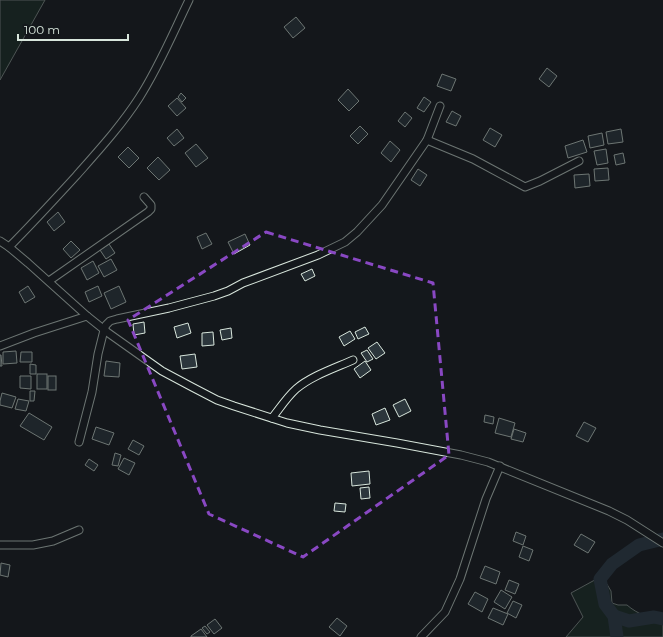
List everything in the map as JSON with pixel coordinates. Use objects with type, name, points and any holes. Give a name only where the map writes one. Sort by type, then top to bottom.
[{"type":"street","points":[[9,247],[36,220],[100,150],[126,117],[139,99],[151,78],[189,0]]},
{"type":"street","points":[[79,442],[92,392],[98,354],[104,330],[110,321],[170,308],[214,296],[243,283],[318,255],[345,242],[357,232],[382,205],[427,140],[440,106]]},
{"type":"street","points":[[427,140],[473,159],[525,187],[579,161]]},
{"type":"street","points":[[49,281],[148,212],[151,209],[151,205],[144,197]]},
{"type":"street","points":[[0,241],[49,281],[104,330],[162,371],[217,400],[287,423],[461,455],[500,466],[609,510],[662,542]]},
{"type":"street","points":[[0,346],[34,333],[87,316]]},
{"type":"street","points":[[272,418],[297,388],[312,379],[353,360]]},
{"type":"street","points":[[421,637],[445,612],[460,579],[486,500],[500,466]]},
{"type":"street","points":[[0,545],[33,545],[53,541],[79,530]]},
{"type":"highlighted area","points":[[266,232],[433,283],[449,455],[303,557],[209,514],[128,320]]},
{"type":"green space","points":[[0,0],[45,0],[0,80]]},
{"type":"green space","points":[[602,576],[611,591],[612,603],[627,605],[663,624],[663,637],[566,637],[583,617],[571,593]]},
{"type":"building","points":[[296,17],[305,28],[293,38],[284,27]]},
{"type":"building","points":[[547,68],[557,76],[549,87],[539,79]]},
{"type":"building","points":[[442,74],[456,79],[451,91],[437,86]]},
{"type":"building","points":[[348,89],[359,101],[349,111],[338,100]]},
{"type":"building","points":[[181,93],[186,98],[182,102],[178,97]]},
{"type":"building","points":[[424,97],[431,102],[424,112],[417,108]]},
{"type":"building","points":[[177,98],[186,108],[177,116],[168,106]]},
{"type":"building","points":[[452,111],[461,116],[456,126],[446,122]]},
{"type":"building","points":[[405,112],[412,118],[405,127],[398,121]]},
{"type":"building","points":[[360,126],[368,134],[358,144],[350,136]]},
{"type":"building","points":[[490,128],[502,135],[495,147],[483,140]]},
{"type":"building","points":[[177,129],[184,138],[174,146],[167,138]]},
{"type":"building","points":[[621,129],[623,142],[608,144],[606,132]]},
{"type":"building","points":[[602,133],[604,145],[590,148],[588,136]]},
{"type":"building","points":[[583,140],[587,152],[568,158],[565,146]]},
{"type":"building","points":[[390,141],[400,150],[391,162],[381,153]]},
{"type":"building","points":[[196,144],[208,158],[196,167],[185,153]]},
{"type":"building","points":[[128,147],[139,158],[129,168],[118,157]]},
{"type":"building","points":[[606,149],[608,163],[597,165],[594,151]]},
{"type":"building","points":[[623,153],[625,163],[616,165],[614,155]]},
{"type":"building","points":[[158,157],[170,170],[159,180],[147,168]]},
{"type":"building","points":[[608,168],[609,180],[595,181],[594,169]]},
{"type":"building","points":[[418,169],[427,175],[420,186],[411,180]]},
{"type":"building","points":[[589,174],[590,186],[575,188],[574,175]]},
{"type":"building","points":[[58,212],[65,222],[54,231],[47,222]]},
{"type":"building","points":[[206,233],[212,244],[202,249],[197,237]]},
{"type":"building","points":[[245,234],[250,245],[234,254],[228,242]]},
{"type":"building","points":[[71,241],[80,250],[71,258],[63,249]]},
{"type":"building","points":[[109,244],[115,253],[106,259],[100,250]]},
{"type":"building","points":[[111,259],[117,270],[104,277],[98,266]]},
{"type":"building","points":[[93,261],[99,273],[87,280],[81,268]]},
{"type":"building","points":[[312,269],[315,276],[305,281],[301,274]]},
{"type":"building","points":[[28,286],[35,297],[25,303],[19,292]]},
{"type":"building","points":[[98,286],[102,296],[89,302],[85,292]]},
{"type":"building","points":[[119,286],[126,302],[111,309],[104,293]]},
{"type":"building","points":[[144,322],[145,333],[134,335],[133,324]]},
{"type":"building","points":[[188,323],[191,333],[177,338],[174,327]]},
{"type":"building","points":[[365,327],[369,334],[358,339],[355,332]]},
{"type":"building","points":[[231,328],[232,338],[222,340],[220,330]]},
{"type":"building","points":[[350,331],[355,339],[344,346],[339,337]]},
{"type":"building","points":[[213,332],[214,345],[202,346],[202,333]]},
{"type":"building","points":[[377,342],[385,353],[376,359],[368,348]]},
{"type":"building","points":[[367,350],[373,359],[367,362],[361,353]]},
{"type":"building","points":[[16,351],[17,363],[3,364],[3,352]]},
{"type":"building","points":[[21,352],[32,352],[32,362],[20,362]]},
{"type":"building","points":[[195,354],[197,367],[182,369],[180,356]]},
{"type":"building","points":[[1,355],[2,366],[0,366]]},
{"type":"building","points":[[106,361],[120,363],[119,377],[104,376]]},
{"type":"building","points":[[365,361],[371,370],[360,378],[354,369]]},
{"type":"building","points":[[30,364],[36,365],[36,374],[30,374]]},
{"type":"building","points":[[37,374],[47,374],[47,389],[37,389]]},
{"type":"building","points":[[20,376],[31,376],[31,389],[20,388]]},
{"type":"building","points":[[48,376],[56,376],[56,390],[48,390]]},
{"type":"building","points":[[30,391],[35,391],[34,401],[30,401]]},
{"type":"building","points":[[2,393],[16,397],[12,408],[0,405]]},
{"type":"building","points":[[18,399],[29,401],[26,411],[15,409]]},
{"type":"building","points":[[405,399],[411,411],[399,417],[393,405]]},
{"type":"building","points":[[385,408],[390,420],[376,425],[372,414]]},
{"type":"building","points":[[29,413],[52,427],[44,440],[20,426]]},
{"type":"building","points":[[485,415],[494,417],[493,424],[484,422]]},
{"type":"building","points":[[499,418],[515,423],[511,437],[495,433]]},
{"type":"building","points":[[584,422],[596,428],[588,442],[576,436]]},
{"type":"building","points":[[96,427],[114,433],[109,445],[92,439]]},
{"type":"building","points":[[514,429],[526,433],[523,442],[511,439]]},
{"type":"building","points":[[133,440],[144,446],[139,455],[128,449]]},
{"type":"building","points":[[115,453],[121,455],[118,466],[112,465]]},
{"type":"building","points":[[124,458],[135,463],[129,475],[118,469]]},
{"type":"building","points":[[89,459],[98,465],[94,471],[85,465]]},
{"type":"building","points":[[369,471],[370,484],[352,486],[351,473]]},
{"type":"building","points":[[369,487],[370,498],[361,499],[360,488]]},
{"type":"building","points":[[335,503],[346,504],[345,512],[334,511]]},
{"type":"building","points":[[516,532],[526,536],[523,545],[513,541]]},
{"type":"building","points":[[581,534],[595,542],[588,553],[574,545]]},
{"type":"building","points":[[523,546],[533,550],[529,561],[519,557]]},
{"type":"building","points":[[1,563],[10,565],[8,577],[0,575]]},
{"type":"building","points":[[485,566],[500,572],[496,584],[480,578]]},
{"type":"building","points":[[509,580],[519,584],[515,594],[505,590]]},
{"type":"building","points":[[501,590],[512,597],[505,609],[494,602]]},
{"type":"building","points":[[475,592],[488,599],[482,612],[468,604]]},
{"type":"building","points":[[513,601],[522,605],[516,618],[507,613]]},
{"type":"building","points":[[493,608],[508,614],[503,625],[488,618]]},
{"type":"building","points":[[337,618],[347,626],[340,636],[329,627]]},
{"type":"building","points":[[215,619],[222,628],[214,634],[207,625]]},
{"type":"building","points":[[205,626],[210,632],[207,634],[202,628]]},
{"type":"building","points":[[201,629],[207,637],[191,637],[191,636]]},
{"type":"waterway","points":[[617,637],[614,616],[605,604],[600,579],[612,564],[639,545],[663,539]]},
{"type":"waterway","points":[[614,616],[629,621],[654,617],[663,619]]}]
